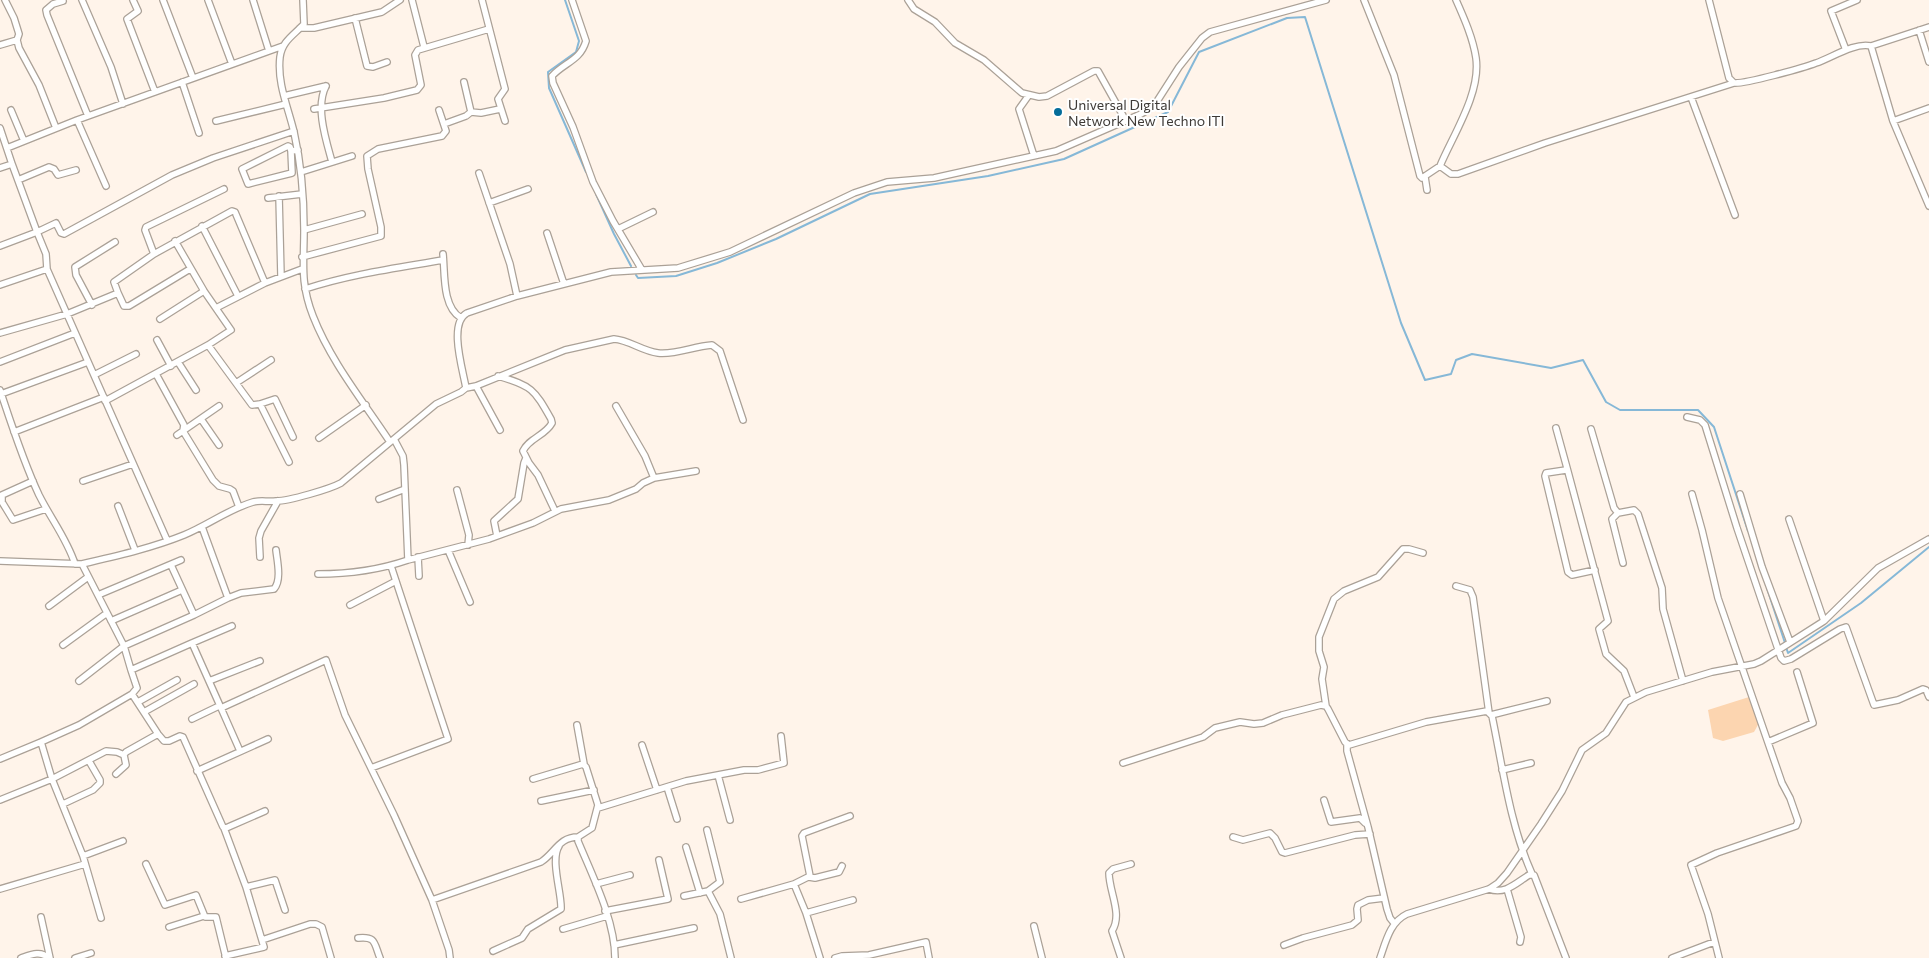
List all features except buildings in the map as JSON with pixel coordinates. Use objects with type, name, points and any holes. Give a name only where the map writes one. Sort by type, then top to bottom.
[{"type":"street","points":[[5,0],[19,34],[17,40],[19,48],[39,85],[56,128]]},
{"type":"street","points":[[64,0],[49,6],[46,10],[47,15],[88,116]]},
{"type":"street","points":[[82,0],[111,67],[123,104]]},
{"type":"street","points":[[132,0],[138,12],[127,19],[155,92]]},
{"type":"street","points":[[163,0],[193,78]]},
{"type":"street","points":[[208,0],[232,64]]},
{"type":"street","points":[[252,0],[269,51]]},
{"type":"street","points":[[303,0],[305,21],[283,46],[280,56],[280,74],[294,131],[301,172],[304,230],[302,268],[305,289],[314,317],[339,368],[403,456],[408,560]]},
{"type":"street","points":[[300,28],[314,28],[388,10],[400,0]]},
{"type":"street","points":[[412,0],[424,47]]},
{"type":"street","points":[[482,0],[505,89],[498,99],[505,121]]},
{"type":"street","points":[[572,0],[586,41],[580,56],[558,70],[552,78],[574,127],[593,182],[642,270]]},
{"type":"street","points":[[908,0],[914,9],[935,22],[955,43],[984,60],[1014,88],[1029,96],[1047,96],[1096,70],[1101,73],[1126,121]]},
{"type":"street","points":[[466,388],[457,338],[462,316],[479,308],[516,296],[611,272],[678,268],[730,252],[854,192],[887,182],[934,178],[1056,151],[1126,121],[1154,106],[1180,67],[1202,38],[1210,32],[1322,0]]},
{"type":"street","points":[[1364,0],[1394,75],[1420,176],[1425,178]]},
{"type":"street","points":[[1425,178],[1440,166],[1463,117],[1475,80],[1476,58],[1456,0]]},
{"type":"street","points":[[1709,0],[1729,78],[1734,83]]},
{"type":"street","points":[[1846,50],[1831,11],[1857,0]]},
{"type":"street","points":[[355,18],[367,66],[387,62]]},
{"type":"street","points":[[1440,166],[1451,174],[1458,174],[1545,143],[1734,83],[1811,65],[1846,50],[1866,45],[1871,46],[1929,27]]},
{"type":"street","points":[[314,109],[384,98],[417,90],[421,85],[415,55],[418,50],[490,29]]},
{"type":"street","points":[[1919,30],[1929,62]]},
{"type":"street","points":[[0,45],[17,40]]},
{"type":"street","points":[[7,148],[77,120],[283,46]]},
{"type":"street","points":[[1871,46],[1893,121],[1929,206]]},
{"type":"street","points":[[182,82],[199,133]]},
{"type":"street","points":[[464,82],[471,112]]},
{"type":"street","points":[[284,96],[326,86],[322,108],[332,162]]},
{"type":"street","points":[[1029,96],[1019,109],[1034,156]]},
{"type":"street","points":[[1691,97],[1735,215]]},
{"type":"street","points":[[216,121],[286,104]]},
{"type":"street","points":[[1893,121],[1929,108]]},
{"type":"street","points":[[444,124],[466,116],[471,112],[482,113],[500,109]]},
{"type":"street","points":[[11,110],[24,141]]},
{"type":"street","points":[[302,257],[381,236],[381,227],[368,169],[367,156],[378,150],[440,137],[446,131],[439,110]]},
{"type":"street","points":[[77,120],[106,186]]},
{"type":"street","points":[[0,128],[46,254],[47,269],[167,540]]},
{"type":"street","points":[[0,246],[37,232],[56,222],[61,233],[64,234],[172,175],[213,158],[294,131]]},
{"type":"street","points":[[288,146],[291,151],[292,173],[248,184],[242,169],[288,146]]},
{"type":"street","points":[[291,151],[298,150]]},
{"type":"street","points":[[301,172],[352,156]]},
{"type":"street","points":[[0,168],[12,164]]},
{"type":"street","points":[[18,180],[49,167],[52,167],[60,176],[76,170]]},
{"type":"street","points":[[479,173],[510,264],[516,296]]},
{"type":"street","points":[[1425,178],[1426,190]]},
{"type":"street","points":[[154,254],[145,230],[146,227],[224,189]]},
{"type":"street","points":[[489,203],[528,189]]},
{"type":"street","points":[[268,198],[302,194]]},
{"type":"street","points":[[279,196],[281,276]]},
{"type":"street","points":[[190,269],[129,306],[124,306],[114,282],[175,241],[232,211],[235,212],[265,283]]},
{"type":"street","points":[[618,229],[652,212]]},
{"type":"street","points":[[304,230],[362,214]]},
{"type":"street","points":[[202,226],[238,296]]},
{"type":"street","points":[[547,233],[564,284]]},
{"type":"street","points":[[14,432],[104,399],[171,366],[231,330],[190,269],[175,241]]},
{"type":"street","points":[[92,306],[76,275],[75,267],[116,242]]},
{"type":"street","points":[[305,289],[335,279],[443,257],[449,300],[454,313],[461,318]]},
{"type":"street","points":[[216,308],[265,283],[302,268]]},
{"type":"street","points":[[0,285],[47,269]]},
{"type":"street","points":[[160,319],[204,291]]},
{"type":"street","points":[[0,334],[92,306],[118,293]]},
{"type":"street","points":[[0,362],[76,334]]},
{"type":"street","points":[[0,561],[78,564],[167,540],[202,527],[239,507],[256,501],[278,502],[331,488],[342,483],[436,404],[466,388],[476,386],[565,350],[614,339],[660,353],[712,345],[720,352],[743,420]]},
{"type":"street","points":[[157,340],[171,366]]},
{"type":"street","points":[[208,345],[252,405],[275,398],[292,437]]},
{"type":"street","points":[[94,374],[136,354]]},
{"type":"street","points":[[236,384],[272,360]]},
{"type":"street","points":[[0,759],[79,725],[132,694],[137,688],[124,646],[88,577],[78,564],[46,509],[33,481],[1,392],[88,362]]},
{"type":"street","points":[[178,362],[196,390]]},
{"type":"street","points":[[156,374],[184,425],[183,431],[213,480],[219,486],[233,491],[239,507]]},
{"type":"street","points":[[498,376],[530,388],[537,395],[551,419],[550,427],[526,446],[524,451],[555,511]]},
{"type":"street","points":[[476,386],[500,430]]},
{"type":"street","points":[[260,404],[289,462]]},
{"type":"street","points":[[319,438],[366,405]]},
{"type":"street","points":[[177,435],[219,406]]},
{"type":"street","points":[[616,406],[645,456],[654,478]]},
{"type":"street","points":[[1687,417],[1700,420],[1705,425],[1784,645]]},
{"type":"street","points":[[201,419],[219,445]]},
{"type":"street","points":[[1556,428],[1608,621],[1599,629],[1604,650],[1624,671],[1634,697]]},
{"type":"street","points":[[1591,429],[1614,508],[1618,513]]},
{"type":"street","points":[[497,536],[494,520],[518,499],[526,458]]},
{"type":"street","points":[[84,480],[133,464]]},
{"type":"street","points":[[1568,468],[1566,470],[1546,473],[1545,476],[1568,572],[1572,575],[1595,570]]},
{"type":"street","points":[[318,574],[342,574],[391,566],[418,557],[468,545],[533,524],[555,511],[609,500],[632,491],[654,478],[696,471]]},
{"type":"street","points":[[33,481],[2,495],[2,502],[10,518],[16,520],[46,509]]},
{"type":"street","points":[[379,499],[404,489]]},
{"type":"street","points":[[457,490],[469,535],[468,545]]},
{"type":"street","points":[[1692,494],[1718,598],[1798,823],[1796,826],[1785,831],[1717,853],[1692,864],[1719,958]]},
{"type":"street","points":[[1740,494],[1784,645],[1784,661],[1846,626],[1874,704],[1898,700],[1923,689],[1926,690],[1929,697]]},
{"type":"street","points":[[260,557],[259,538],[278,502]]},
{"type":"street","points":[[118,506],[135,550]]},
{"type":"street","points":[[1623,563],[1612,520],[1618,513],[1634,510],[1638,514],[1662,588],[1664,614],[1682,681]]},
{"type":"street","points":[[1789,519],[1824,620]]},
{"type":"street","points":[[202,527],[228,598]]},
{"type":"street","points":[[1380,958],[1394,923],[1407,914],[1489,889],[1504,878],[1559,796],[1582,750],[1606,733],[1622,706],[1634,697],[1682,681],[1761,661],[1824,620],[1840,607],[1867,577],[1878,568],[1929,539]]},
{"type":"street","points":[[1394,923],[1390,918],[1384,898],[1346,744],[1326,706],[1322,680],[1324,667],[1319,651],[1319,637],[1334,599],[1344,591],[1378,577],[1403,549],[1422,553]]},
{"type":"street","points":[[79,681],[124,646],[228,598],[241,593],[274,588],[278,580],[276,550]]},
{"type":"street","points":[[448,550],[470,602]]},
{"type":"street","points":[[418,557],[419,576]]},
{"type":"street","points":[[98,595],[181,560]]},
{"type":"street","points":[[171,565],[194,615]]},
{"type":"street","points":[[371,768],[448,739],[391,566]]},
{"type":"street","points":[[49,606],[88,577]]},
{"type":"street","points":[[350,605],[396,581]]},
{"type":"street","points":[[1456,586],[1470,590],[1473,597],[1490,714],[1522,852],[1532,874],[1535,876],[1566,958]]},
{"type":"street","points":[[111,621],[182,590]]},
{"type":"street","points":[[63,645],[107,613]]},
{"type":"street","points":[[131,670],[232,626]]},
{"type":"street","points":[[192,643],[240,751]]},
{"type":"street","points":[[192,719],[326,660],[345,715],[394,815],[432,900],[450,958]]},
{"type":"street","points":[[209,681],[260,661]]},
{"type":"street","points":[[1768,742],[1813,723],[1796,672]]},
{"type":"street","points":[[138,702],[176,680]]},
{"type":"street","points":[[144,712],[194,684]]},
{"type":"street","points":[[132,694],[158,734],[166,741],[180,736],[183,737],[224,828],[246,887],[264,947],[225,957],[215,916],[204,916],[168,927]]},
{"type":"street","points":[[1346,744],[1352,745],[1426,722],[1487,711],[1490,714],[1547,701]]},
{"type":"street","points":[[1123,762],[1203,737],[1215,728],[1240,722],[1257,724],[1282,715],[1321,705],[1326,706]]},
{"type":"street","points":[[494,951],[522,938],[528,928],[561,909],[557,878],[557,851],[559,846],[592,828],[598,808],[594,790],[584,764],[577,725]]},
{"type":"street","points":[[124,755],[128,750],[158,734]]},
{"type":"street","points":[[598,808],[686,781],[744,770],[758,770],[784,763],[782,736]]},
{"type":"street","points":[[197,771],[268,739]]},
{"type":"street","points":[[41,742],[52,779],[84,856],[101,918]]},
{"type":"street","points":[[642,745],[657,790]]},
{"type":"street","points":[[0,800],[52,779],[106,751],[124,755]]},
{"type":"street","points":[[116,774],[126,764],[124,755]]},
{"type":"street","points":[[63,804],[93,790],[100,783],[89,761]]},
{"type":"street","points":[[1502,770],[1530,762]]},
{"type":"street","points":[[533,779],[584,764]]},
{"type":"street","points":[[718,775],[730,820]]},
{"type":"street","points":[[668,787],[677,819]]},
{"type":"street","points":[[541,801],[594,790]]},
{"type":"street","points":[[1324,800],[1331,822],[1360,818],[1369,831]]},
{"type":"street","points":[[224,828],[265,811]]},
{"type":"street","points":[[809,877],[802,835],[850,816]]},
{"type":"street","points":[[684,896],[708,891],[720,882],[707,830]]},
{"type":"street","points":[[1233,838],[1243,840],[1270,833],[1275,838],[1282,852],[1285,853],[1369,831]]},
{"type":"street","points":[[432,900],[541,862],[550,856],[558,844],[575,838]]},
{"type":"street","points":[[575,838],[596,884],[606,913],[614,945],[615,958]]},
{"type":"street","points":[[84,856],[123,841]]},
{"type":"street","points":[[686,847],[700,893]]},
{"type":"street","points":[[563,929],[606,913],[668,899],[659,860]]},
{"type":"street","points":[[0,890],[85,864]]},
{"type":"street","points":[[146,864],[164,905],[196,895],[204,916]]},
{"type":"street","points":[[1121,958],[1112,931],[1116,926],[1117,918],[1109,873],[1113,869],[1130,864]]},
{"type":"street","points":[[741,899],[794,884],[809,877],[816,878],[838,872],[842,866]]},
{"type":"street","points":[[1489,889],[1495,891],[1507,889],[1532,874]]},
{"type":"street","points":[[596,884],[630,875]]},
{"type":"street","points":[[246,887],[275,880],[285,910]]},
{"type":"street","points":[[794,884],[806,912],[820,958]]},
{"type":"street","points":[[1507,889],[1521,937],[1520,942]]},
{"type":"street","points":[[708,891],[720,914],[731,958]]},
{"type":"street","points":[[1284,945],[1303,938],[1352,926],[1358,920],[1358,905],[1368,900],[1384,898]]},
{"type":"street","points":[[806,912],[853,900]]},
{"type":"street","points":[[41,917],[49,958]]},
{"type":"street","points":[[262,940],[310,924],[316,924],[322,928],[331,958]]},
{"type":"street","points":[[1034,926],[1042,958]]},
{"type":"street","points":[[614,945],[694,928]]},
{"type":"street","points":[[358,938],[369,937],[372,939],[380,958]]},
{"type":"street","points":[[835,958],[869,955],[926,942],[929,958]]},
{"type":"street","points":[[1672,958],[1714,942]]},
{"type":"street","points":[[21,958],[40,953],[45,954],[49,958]]},
{"type":"street","points":[[75,958],[92,953]]},
{"type":"shaded area","points":[[1749,697],[1759,723],[1754,732],[1723,741],[1713,738],[1708,710]]},
{"type":"waterway","points":[[565,0],[579,41],[576,52],[548,72],[549,88],[586,172]]},
{"type":"waterway","points":[[636,275],[638,278],[676,276],[717,263],[776,239],[870,194],[988,176],[1064,159],[1168,112],[1199,52],[1287,18],[1305,17],[1401,323],[1425,380],[1451,374],[1456,360],[1472,354],[1551,368],[1583,360],[1606,402],[1620,410],[1698,410],[1714,427],[1748,531]]},
{"type":"waterway","points":[[596,194],[631,266]]},
{"type":"waterway","points":[[1786,647],[1788,653],[1861,603],[1929,547]]},
{"type":"waterway","points":[[1767,588],[1785,643]]},
{"type":"place","name":"Universal Digital Network New Techno ITI","points":[[1058,112]]}]
